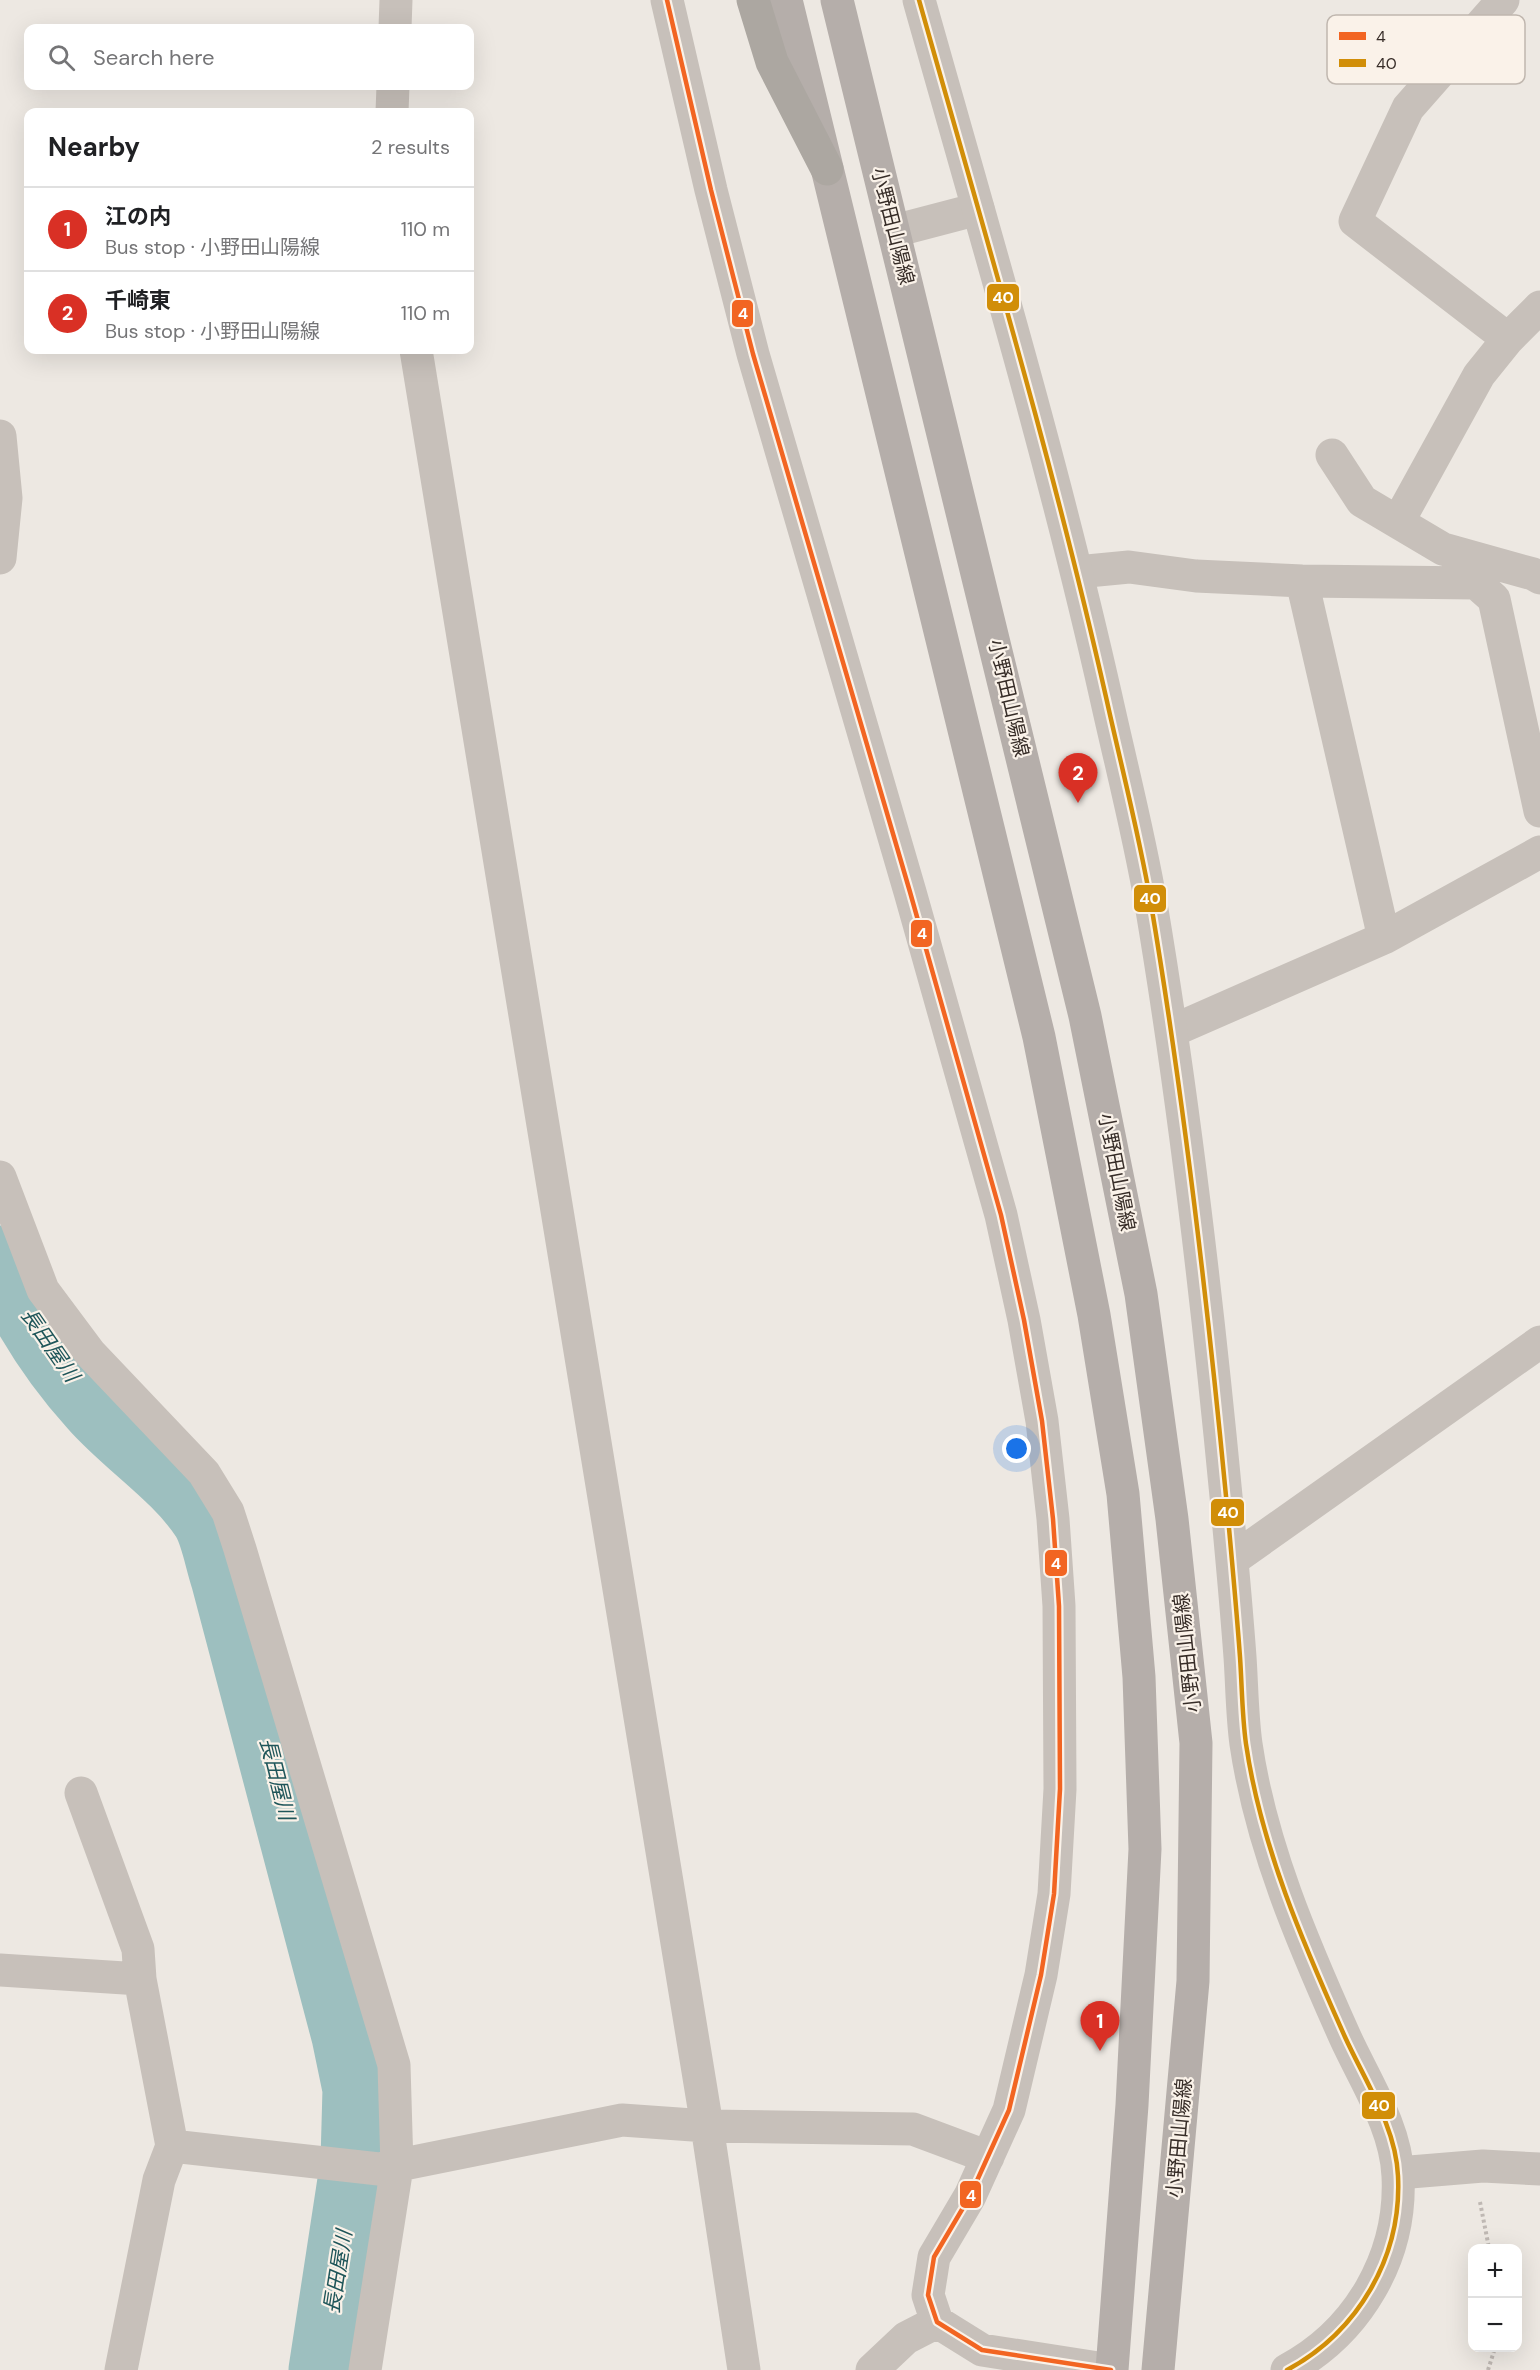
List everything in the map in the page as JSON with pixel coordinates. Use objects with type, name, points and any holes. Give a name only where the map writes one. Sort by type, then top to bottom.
[{"type":"highway","points":[[753,0],[772,62],[827,169]]},
{"type":"main road","points":[[786,0],[1038,1037],[1094,1314],[1123,1494],[1139,1677],[1144,1849],[1132,2105],[1111,2370]]},
{"type":"main road","name":"小野田山陽線","points":[[837,0],[1085,1016],[1141,1294],[1172,1519],[1196,1743],[1193,1969],[1158,2370]]},
{"type":"street","points":[[395,24],[396,0]]},
{"type":"street","points":[[667,0],[711,190],[753,354],[910,892],[1001,1215],[1024,1320],[1042,1421],[1053,1519],[1060,1638],[1060,1789],[1054,1894],[1041,1975],[1009,2110],[970,2196],[934,2257],[928,2295],[937,2322],[982,2350],[1111,2370]]},
{"type":"street","points":[[919,0],[1077,572],[1149,893],[1172,1031],[1204,1270],[1232,1560],[1246,1741],[1258,1808],[1283,1888],[1346,2039],[1384,2119],[1398,2172],[1394,2231],[1384,2267],[1362,2304],[1334,2337],[1307,2359],[1287,2370]]},
{"type":"street","points":[[1490,15],[1503,0]]},
{"type":"street","points":[[1429,84],[1408,108],[1355,221],[1508,339]]},
{"type":"street","points":[[392,108],[393,90]]},
{"type":"street","points":[[894,231],[978,209]]},
{"type":"street","points":[[1398,522],[1479,375],[1508,339],[1540,307]]},
{"type":"street","points":[[417,354],[707,2126],[744,2370]]},
{"type":"street","points":[[0,436],[6,498],[0,558]]},
{"type":"street","points":[[1332,455],[1362,501],[1443,549],[1533,574],[1540,578]]},
{"type":"street","points":[[1077,572],[1129,567],[1196,576],[1302,581],[1476,583],[1494,598],[1540,811]]},
{"type":"street","points":[[1302,581],[1384,938]]},
{"type":"street","points":[[1172,1031],[1384,938],[1540,852]]},
{"type":"street","points":[[0,1177],[43,1290],[90,1353],[204,1473],[228,1512],[394,2065],[388,2168],[365,2370]]},
{"type":"street","points":[[1232,1560],[1540,1342]]},
{"type":"street","points":[[81,1793],[138,1948],[140,1979],[172,2146],[159,2180],[121,2370]]},
{"type":"street","points":[[0,1970],[140,1979]]},
{"type":"street","points":[[172,2146],[334,2165],[388,2168],[622,2120],[707,2126],[913,2129],[988,2157]]},
{"type":"street","points":[[1398,2172],[1466,2167],[1540,2169]]},
{"type":"street","points":[[872,2370],[906,2338],[937,2322]]},
{"type":"path","points":[[1466,2167],[1481,2205],[1489,2244]]},
{"type":"path","points":[[1488,2370],[1494,2352]]},
{"type":"waterway","name":"長田屋川","points":[[0,1260],[29,1318],[65,1372],[106,1419],[166,1473],[194,1502],[212,1532],[346,2036],[357,2089],[355,2161],[323,2370]]},
{"type":"transit line","name":"4","points":[[667,0],[711,190],[753,354],[910,892],[1001,1215],[1024,1320],[1042,1421],[1053,1519],[1059,1606],[1060,1789],[1054,1894],[1041,1975],[1009,2110],[970,2196],[934,2257],[928,2295],[937,2322],[982,2350],[1111,2370]]},
{"type":"transit line","name":"40","points":[[919,0],[1064,521],[1146,878],[1174,1051],[1203,1273],[1232,1556],[1246,1744],[1253,1782],[1285,1894],[1345,2037],[1386,2122],[1396,2158],[1397,2206],[1392,2235],[1371,2289],[1335,2335],[1312,2354],[1287,2370]]},
{"type":"place","name":"千崎東","points":[[1078,803]]},
{"type":"place","name":"江の内","points":[[1100,2051]]}]
